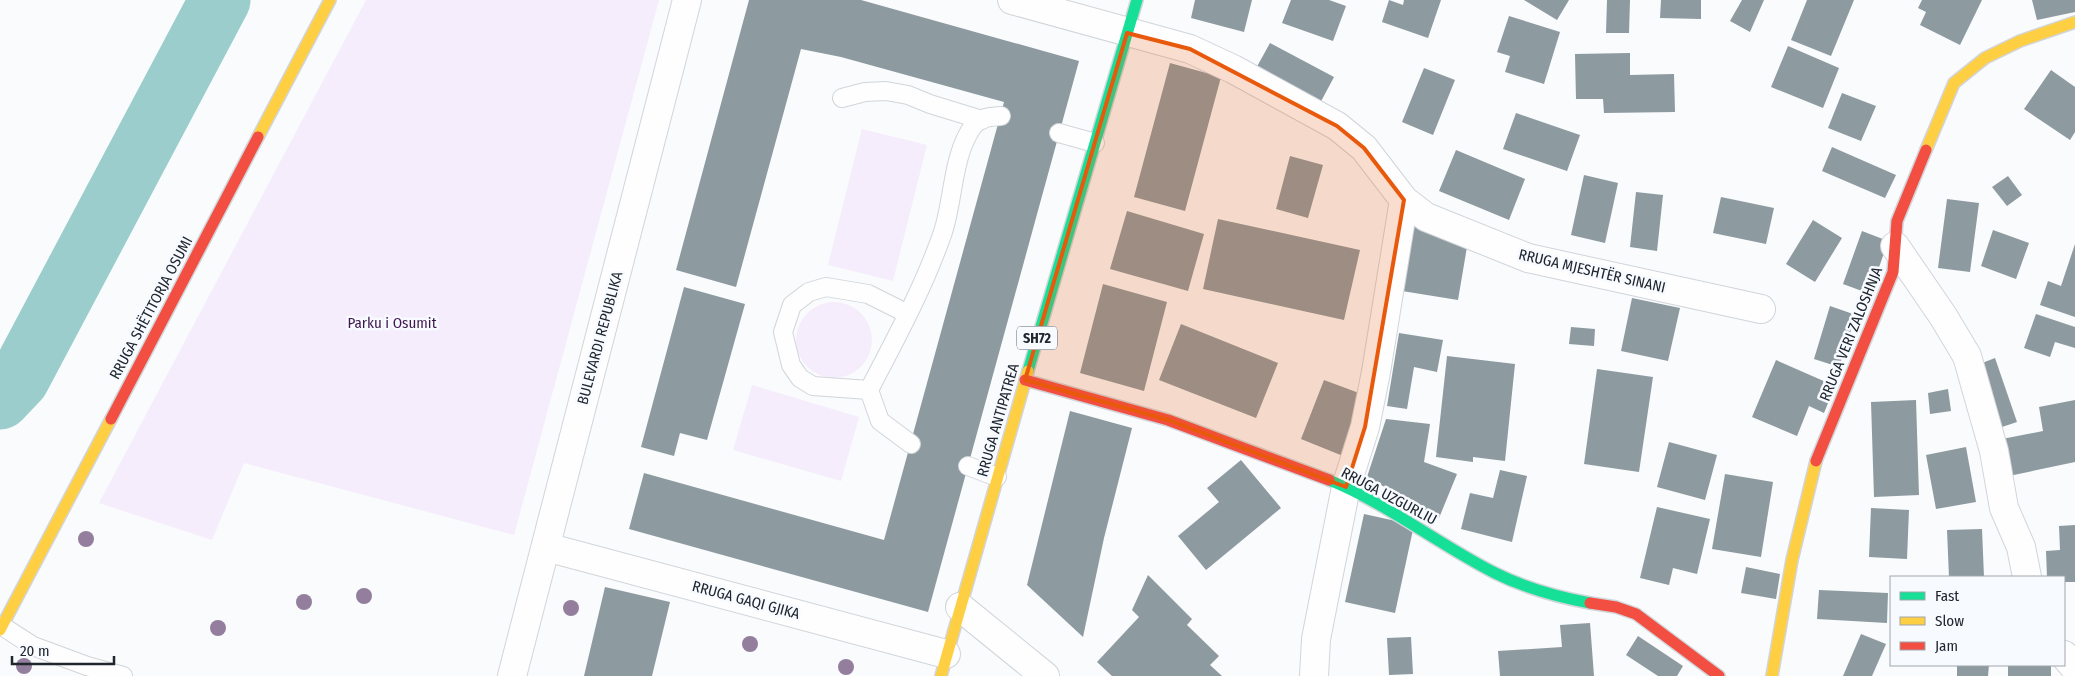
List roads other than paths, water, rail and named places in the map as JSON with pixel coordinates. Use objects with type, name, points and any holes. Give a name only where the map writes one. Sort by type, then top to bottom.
[{"type":"street","name":"RRUGA SHËTITORJA OSUMI","points":[[1,628],[330,0]]},
{"type":"street","name":"BULEVARDI REPUBLIKA","points":[[512,676],[688,0]]},
{"type":"street","name":"RRUGA MJESHTËR SINANI","points":[[1012,0],[1190,49],[1233,69],[1337,126],[1364,148],[1404,200],[1426,217],[1528,258],[1761,309]]},
{"type":"street","name":"RRUGA ANTIPATREA","points":[[944,665],[1025,380],[1137,0]]},
{"type":"street","name":"RRUGA VERI ZALOSHNJA","points":[[1772,676],[1792,560],[1817,455],[1893,272],[1897,220],[1954,83],[1985,58],[2020,41],[2075,22]]},
{"type":"street","points":[[1314,676],[1316,639],[1346,487],[1365,427],[1376,372],[1404,200]]},
{"type":"street","points":[[1895,246],[1943,316],[1967,356],[1994,451],[2004,508],[2021,546],[2027,576]]},
{"type":"street","name":"RRUGA UZGURLIU","points":[[1025,380],[1168,420],[1268,456],[1346,487],[1382,505],[1471,560],[1498,574],[1533,589],[1568,600],[1593,602],[1636,614],[1719,676]]},
{"type":"street","name":"RRUGA GAQI GJIKA","points":[[546,547],[944,665]]},
{"type":"street","points":[[960,607],[1045,676]]},
{"type":"street","points":[[2065,656],[2075,668]]},
{"type":"lane","points":[[842,98],[865,92],[886,91],[908,95],[982,120]]},
{"type":"lane","points":[[911,444],[880,421],[868,390],[920,292],[943,230],[963,144],[974,125],[987,117],[1001,116]]},
{"type":"lane","points":[[1059,133],[1094,143]]},
{"type":"lane","points":[[868,390],[814,386],[800,378],[791,365],[783,332],[792,305],[809,292],[826,286],[868,294],[908,314]]},
{"type":"lane","points":[[968,466],[997,477]]},
{"type":"lane","points":[[1,628],[33,646],[87,666],[123,676]]},
{"type":"waterway","points":[[0,399],[19,379],[220,0]]},
{"type":"park label","name":"Parku i Osumit","points":[[392,323]]}]
